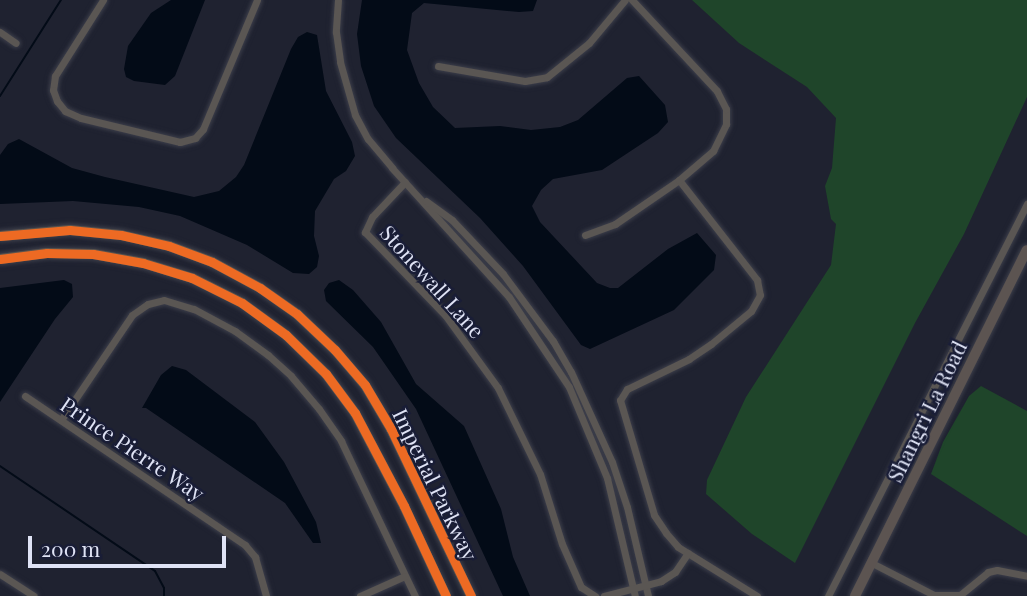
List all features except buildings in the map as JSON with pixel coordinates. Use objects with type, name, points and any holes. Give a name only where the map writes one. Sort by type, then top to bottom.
[{"type":"main road","name":"Imperial Parkway","points":[[0,236],[70,230],[121,235],[169,246],[212,262],[260,288],[297,314],[335,350],[365,385],[391,429],[471,596]]},
{"type":"main road","name":"Imperial Parkway","points":[[0,259],[47,253],[93,254],[144,263],[192,278],[242,303],[286,335],[326,374],[355,413],[404,506],[446,596]]},
{"type":"street","points":[[103,0],[55,76],[53,90],[57,101],[65,111],[80,118],[180,142],[195,138],[203,129],[257,0]]},
{"type":"street","points":[[338,0],[336,32],[340,62],[355,115],[368,139],[509,297],[569,387],[607,478],[634,592]]},
{"type":"street","points":[[438,66],[525,81],[547,78],[589,43],[625,0]]},
{"type":"street","points":[[585,235],[615,224],[679,180],[718,145],[726,124],[726,110],[712,84],[632,0]]},
{"type":"street","points":[[0,32],[16,43]]},
{"type":"street","points":[[679,180],[760,287],[758,303],[711,344],[621,394],[621,407],[629,425],[654,514],[666,533],[688,553],[757,596]]},
{"type":"street","name":"Stonewall Lane","points":[[405,182],[372,216],[365,232],[445,316],[498,388],[540,474],[562,544],[581,587],[595,596]]},
{"type":"street","points":[[422,199],[452,220],[503,274],[547,332],[572,372],[612,462],[627,507],[648,596]]},
{"type":"street","points":[[828,596],[1027,204]]},
{"type":"street","name":"Shangri La Road","points":[[856,594],[1027,250]]},
{"type":"street","points":[[61,420],[132,315],[148,304],[164,300],[194,309],[259,349],[291,376],[319,409],[341,442],[415,596]]},
{"type":"street","name":"Prince Pierre Way","points":[[25,396],[246,545],[255,557],[265,596]]},
{"type":"street","points":[[604,596],[634,592],[669,576],[688,553]]},
{"type":"street","points":[[872,563],[934,595],[960,595],[988,572],[997,570],[1027,576]]},
{"type":"street","points":[[0,574],[34,596]]},
{"type":"street","points":[[360,596],[405,576]]},
{"type":"green space","points":[[692,0],[1027,0],[1027,97],[964,234],[915,323],[795,563],[752,534],[706,494],[707,480],[746,397],[831,265],[836,224],[831,219],[825,186],[832,168],[836,118],[807,87],[739,43]]},
{"type":"green space","points":[[981,386],[1027,411],[1027,536],[931,474],[943,442],[969,396]]},
{"type":"shaded area","points":[[171,0],[205,0],[175,76],[165,85],[134,81],[126,77],[124,69],[128,46],[151,13]]},
{"type":"shaded area","points":[[362,0],[537,0],[533,11],[424,3],[412,13],[407,50],[419,83],[433,107],[455,128],[500,126],[531,130],[560,127],[578,120],[627,78],[639,76],[665,105],[668,122],[658,133],[602,170],[553,179],[541,190],[532,206],[540,222],[597,283],[610,288],[618,288],[668,249],[697,233],[716,255],[714,270],[674,310],[590,349],[581,345],[523,266],[480,218],[396,138],[374,106],[361,66],[357,34]]},
{"type":"shaded area","points":[[307,32],[317,35],[326,91],[352,142],[355,156],[346,171],[334,179],[315,211],[314,236],[319,256],[317,267],[309,274],[293,273],[247,245],[180,216],[139,207],[73,201],[0,204],[0,155],[8,144],[19,139],[72,168],[105,177],[194,197],[219,191],[236,177],[244,165],[291,49],[298,37]]},
{"type":"shaded area","points":[[64,280],[72,284],[73,297],[55,319],[0,402],[0,288]]},
{"type":"shaded area","points":[[339,280],[353,290],[381,322],[416,384],[464,426],[501,509],[513,557],[530,596],[503,596],[416,409],[373,347],[326,301],[324,290],[329,283]]},
{"type":"shaded area","points":[[172,366],[186,370],[255,422],[284,462],[316,522],[321,543],[313,543],[285,503],[146,408],[142,408],[161,375]]},
{"type":"waterway","points":[[0,96],[61,0]]},
{"type":"waterway","points":[[0,466],[155,571],[164,588],[164,596]]},
{"type":"cycle path","points":[[0,236],[70,230],[121,235],[169,246],[212,262],[260,288],[297,314],[335,350],[365,385],[391,429],[471,596]]},
{"type":"cycle path","points":[[0,259],[47,253],[93,254],[143,263],[192,278],[242,303],[286,335],[326,374],[355,413],[404,506],[446,596]]}]
